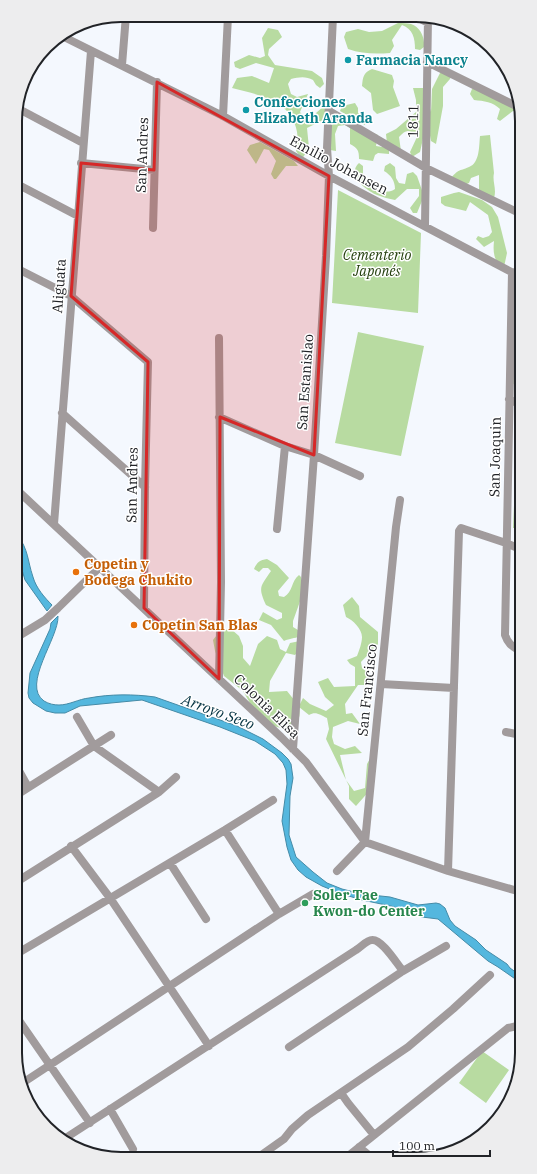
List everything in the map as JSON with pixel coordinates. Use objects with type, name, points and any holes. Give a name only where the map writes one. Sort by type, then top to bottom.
[{"type":"street","points":[[122,65],[125,22]]},
{"type":"street","points":[[223,116],[228,22]]},
{"type":"street","name":"San Estanislao","points":[[293,749],[314,455],[326,256],[329,176],[327,148],[333,22]]},
{"type":"street","name":"1811","points":[[425,225],[428,23]]},
{"type":"street","name":"Emilio Johansen","points":[[67,38],[223,116],[329,176],[425,225],[515,274]]},
{"type":"street","name":"Aliguata","points":[[54,524],[81,163],[91,51]]},
{"type":"street","points":[[427,62],[514,105]]},
{"type":"street","name":"San Andres","points":[[153,228],[157,82]]},
{"type":"street","points":[[23,111],[83,143]]},
{"type":"street","points":[[329,112],[426,168],[515,211]]},
{"type":"street","points":[[81,163],[154,170]]},
{"type":"street","points":[[22,186],[78,216]]},
{"type":"street","points":[[22,271],[71,296]]},
{"type":"street","name":"San Joaquin","points":[[515,274],[509,399],[505,635],[510,645],[515,648]]},
{"type":"street","name":"San Andres","points":[[71,296],[148,362],[144,608]]},
{"type":"street","points":[[219,338],[221,576],[219,679]]},
{"type":"street","points":[[509,399],[515,402]]},
{"type":"street","points":[[62,413],[145,487]]},
{"type":"street","points":[[219,417],[285,446],[314,455],[360,476]]},
{"type":"street","points":[[277,529],[285,446]]},
{"type":"street","name":"Colonia Elisa","points":[[22,495],[282,737],[306,762],[365,842]]},
{"type":"street","name":"San Francisco","points":[[365,842],[396,527],[400,500]]},
{"type":"street","points":[[448,872],[459,531],[461,528],[515,547]]},
{"type":"street","points":[[22,635],[45,620],[100,567]]},
{"type":"street","points":[[381,684],[454,688]]},
{"type":"street","points":[[77,717],[94,746],[159,792]]},
{"type":"street","points":[[506,732],[515,734]]},
{"type":"street","points":[[22,791],[111,735]]},
{"type":"street","points":[[22,776],[28,787]]},
{"type":"street","points":[[22,878],[71,846],[159,792],[176,776]]},
{"type":"street","points":[[22,950],[170,863],[273,800]]},
{"type":"street","points":[[225,830],[279,914]]},
{"type":"street","points":[[337,871],[365,842],[448,872],[515,890]]},
{"type":"street","points":[[71,846],[110,898],[209,1046]]},
{"type":"street","points":[[170,863],[206,919]]},
{"type":"street","points":[[26,1081],[279,914],[313,894]]},
{"type":"street","points":[[68,1136],[370,940],[374,939],[382,943],[404,971]]},
{"type":"street","points":[[289,1046],[404,971],[446,946]]},
{"type":"street","points":[[266,1152],[284,1139],[292,1129],[308,1115],[408,1047],[453,1009],[490,974]]},
{"type":"street","points":[[22,1025],[90,1123]]},
{"type":"street","points":[[353,1152],[508,1028],[515,1026]]},
{"type":"street","points":[[341,1093],[374,1135]]},
{"type":"street","points":[[110,1109],[133,1149]]},
{"type":"street","points":[[359,1147],[365,1152]]},
{"type":"highlighted area","points":[[157,82],[329,176],[314,455],[220,417],[219,679],[144,608],[148,362],[71,296],[81,163],[154,170]]},
{"type":"green space","points":[[398,23],[411,24],[417,27],[423,36],[424,47],[420,50],[415,49],[413,34],[409,29],[402,25],[392,40],[394,46],[390,53],[380,54],[358,52],[348,49],[344,37],[346,32],[358,29],[369,32],[382,31]]},
{"type":"green space","points":[[268,28],[278,30],[282,37],[269,49],[268,55],[275,65],[312,71],[322,78],[324,84],[320,88],[313,80],[302,77],[291,79],[288,84],[291,94],[297,97],[308,94],[300,112],[304,117],[309,120],[314,118],[316,113],[324,106],[329,111],[323,120],[307,128],[309,148],[302,159],[296,151],[297,132],[294,121],[289,113],[273,101],[253,93],[232,88],[237,78],[252,76],[269,83],[274,68],[256,63],[240,69],[235,67],[234,62],[249,55],[260,58],[265,56],[262,38]]},
{"type":"green space","points":[[372,69],[392,75],[394,81],[393,87],[400,106],[377,114],[373,110],[371,93],[362,86],[364,76]]},
{"type":"green space","points":[[447,71],[452,74],[450,79],[443,87],[443,106],[436,144],[431,141],[429,130],[426,125],[420,152],[412,157],[410,152],[417,137],[412,132],[406,131],[399,137],[401,151],[387,144],[386,134],[396,129],[416,112],[416,100],[413,88],[424,88],[431,112],[432,89],[440,73]]},
{"type":"green space","points":[[472,89],[478,89],[514,109],[514,111],[500,121],[497,119],[500,109],[491,103],[474,100],[470,94]]},
{"type":"green space","points":[[355,103],[358,108],[358,113],[366,118],[365,125],[340,111],[342,106]]},
{"type":"green space","points":[[340,118],[378,135],[376,146],[389,148],[389,154],[378,153],[375,155],[373,161],[359,159],[358,150],[350,144],[350,128],[345,125],[338,126],[335,134],[336,151],[330,150],[329,130],[335,119]]},
{"type":"green space","points":[[490,135],[494,173],[494,198],[479,192],[479,175],[471,178],[469,183],[464,185],[451,178],[458,171],[473,165],[477,158],[480,136]]},
{"type":"green space","points":[[260,142],[294,161],[298,166],[286,166],[276,179],[274,179],[271,174],[276,161],[269,150],[264,149],[256,164],[247,150],[250,145]]},
{"type":"green space","points":[[359,163],[363,166],[363,178],[365,182],[387,192],[395,189],[392,178],[384,171],[385,166],[390,163],[395,167],[396,178],[399,183],[405,184],[407,174],[413,172],[417,176],[424,196],[417,213],[413,213],[410,208],[419,196],[419,189],[407,189],[395,200],[377,195],[363,186],[356,177],[355,172]]},
{"type":"green space","name":"Cementerio Japonés","points":[[338,190],[421,233],[418,313],[332,303]]},
{"type":"green space","points":[[459,192],[482,200],[492,207],[498,217],[507,253],[504,267],[500,265],[494,256],[494,241],[484,247],[476,239],[478,236],[483,238],[489,236],[492,232],[488,215],[470,202],[466,211],[445,206],[441,203],[441,197]]},
{"type":"green space","points":[[358,332],[424,346],[401,456],[335,443]]},
{"type":"green space","points":[[515,343],[515,384],[509,384]]},
{"type":"green space","points":[[515,483],[515,528],[513,528]]},
{"type":"green space","points":[[267,559],[277,565],[289,578],[278,591],[279,596],[284,597],[287,595],[296,577],[299,575],[301,577],[303,593],[293,621],[293,627],[298,630],[300,636],[298,637],[284,641],[271,625],[259,620],[263,612],[277,620],[282,618],[282,613],[266,605],[261,591],[262,584],[271,571],[268,568],[263,568],[259,572],[254,569],[259,562]]},
{"type":"green space","points":[[352,597],[359,606],[360,617],[378,632],[378,644],[361,662],[362,668],[372,676],[370,685],[358,685],[345,704],[346,714],[352,713],[360,724],[348,721],[333,727],[332,737],[334,744],[345,749],[355,746],[362,753],[340,755],[346,780],[326,739],[329,729],[327,718],[316,713],[309,715],[299,707],[300,715],[298,720],[287,730],[261,722],[243,691],[224,676],[215,651],[213,640],[220,631],[231,629],[239,636],[243,646],[243,658],[250,666],[258,644],[267,636],[277,640],[280,649],[286,652],[290,643],[300,641],[302,647],[295,655],[286,653],[270,681],[269,692],[287,691],[299,706],[303,698],[310,704],[326,711],[334,705],[325,697],[318,682],[328,678],[334,687],[355,686],[355,667],[347,660],[357,656],[362,642],[362,634],[357,625],[346,617],[343,605]]},
{"type":"green space","points":[[372,755],[371,789],[356,806],[349,799],[349,786],[346,780],[354,791],[365,788],[367,764]]},
{"type":"green space","points":[[482,1051],[509,1070],[486,1103],[459,1083]]},
{"type":"water","points":[[22,542],[26,550],[34,581],[38,589],[52,605],[47,611],[25,580],[22,570]]},
{"type":"water","points":[[58,616],[57,625],[43,661],[37,684],[38,694],[44,701],[59,705],[85,699],[114,695],[139,695],[155,697],[237,726],[263,739],[282,753],[291,764],[293,778],[290,796],[289,835],[296,857],[327,883],[342,889],[362,894],[390,897],[418,905],[440,904],[445,908],[450,920],[455,926],[476,940],[486,950],[507,964],[515,972],[515,979],[488,961],[438,919],[422,917],[391,906],[342,894],[322,886],[306,877],[298,870],[291,860],[282,821],[287,784],[286,770],[283,763],[275,754],[255,741],[220,727],[142,700],[80,706],[65,713],[46,711],[33,703],[29,698],[28,693],[30,673],[50,629],[51,623]]},
{"type":"place","name":"Farmacia Nancy","points":[[348,60]]},
{"type":"place","name":"Confecciones Elizabeth Aranda","points":[[246,110]]},
{"type":"place","name":"Copetin y Bodega Chukito","points":[[76,572]]},
{"type":"place","name":"Copetin San Blas","points":[[134,625]]},
{"type":"place","name":"Soler Tae Kwon-do Center","points":[[305,903]]},
{"type":"water label","name":"Arroyo Seco","points":[[218,712]]}]
